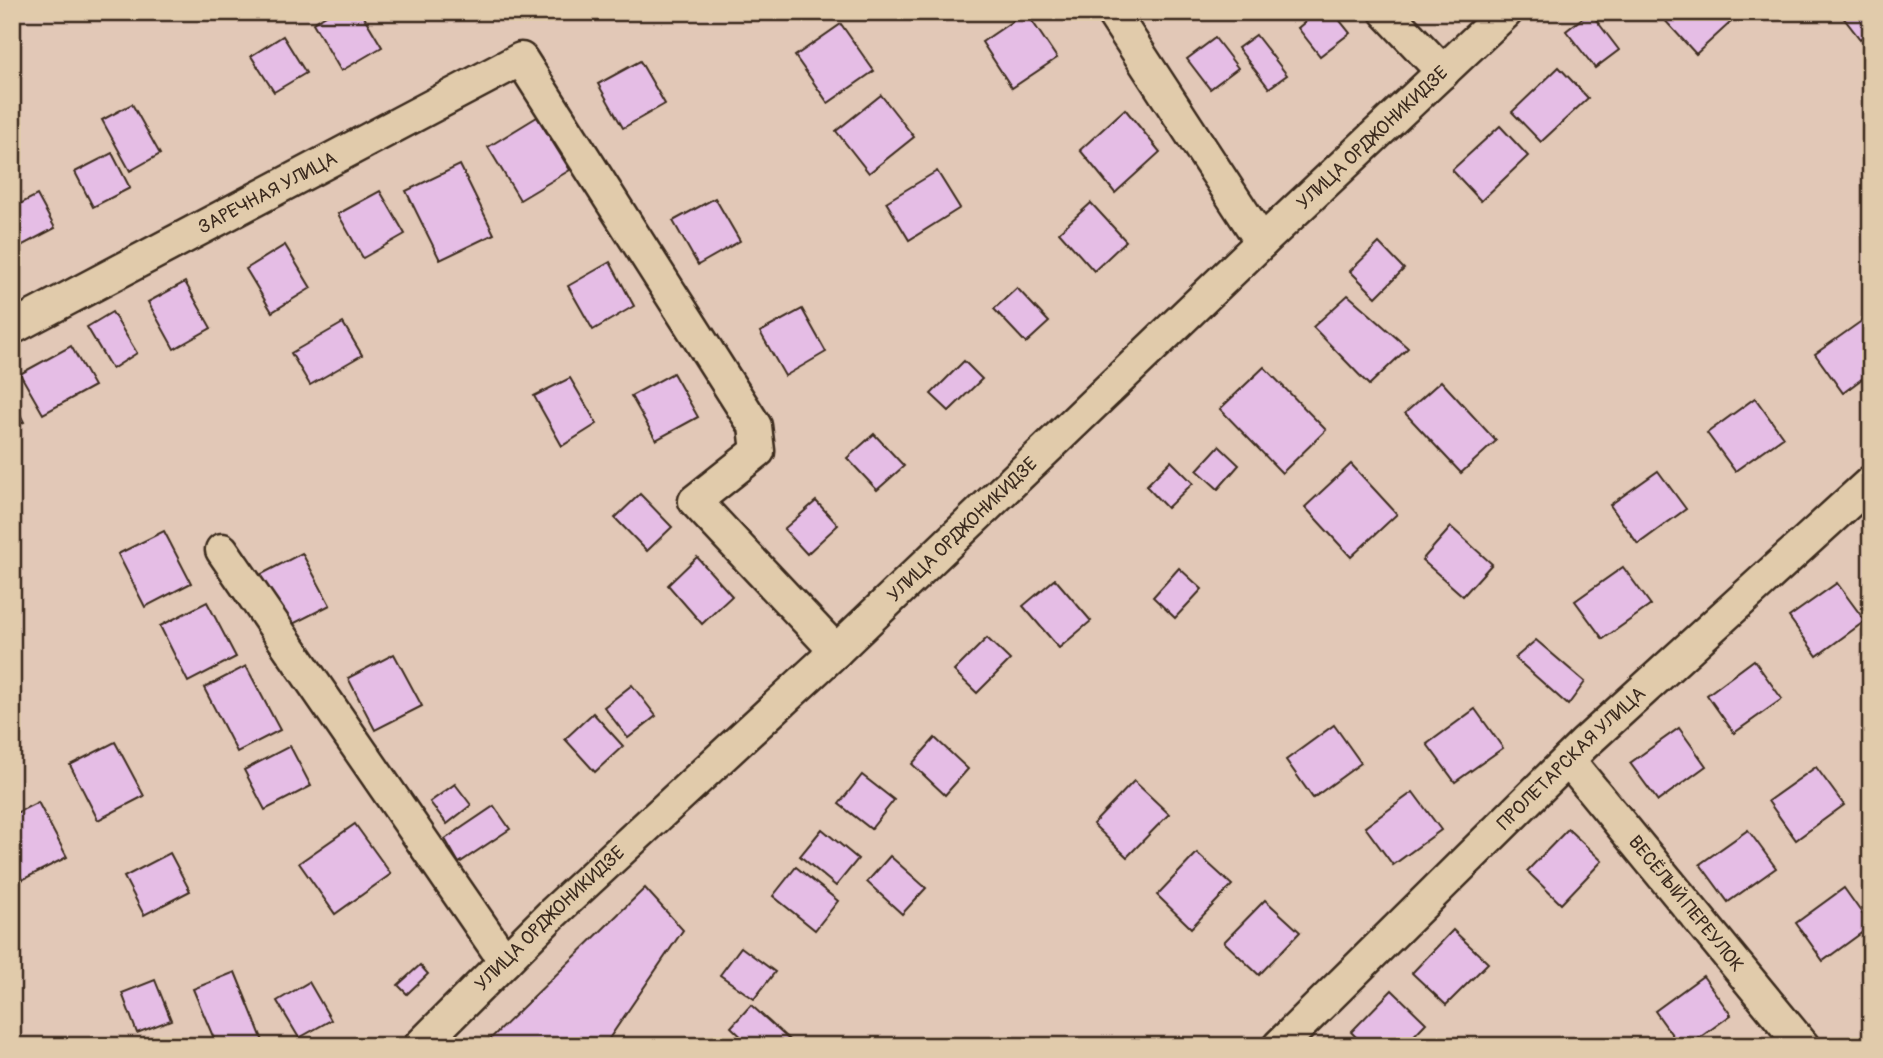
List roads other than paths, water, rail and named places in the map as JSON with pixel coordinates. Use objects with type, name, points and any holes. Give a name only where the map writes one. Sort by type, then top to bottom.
[{"type":"street","points":[[1112,12],[1262,242]]},
{"type":"street","points":[[1386,12],[1443,72]]},
{"type":"street","name":"УЛИЦА ОРДЖОНИКИДЗЕ","points":[[420,1046],[553,913],[836,651],[1506,12]]},
{"type":"street","name":"ЗАРЕЧНАЯ УЛИЦА","points":[[12,328],[521,59],[755,426],[758,451],[695,501],[836,651]]},
{"type":"street","name":"ПРОЛЕТАРСКАЯ УЛИЦА","points":[[1279,1046],[1584,744],[1871,482]]},
{"type":"street","points":[[222,550],[505,961]]},
{"type":"street","name":"ВЕСЁЛЫЙ ПЕРЕУЛОК","points":[[1568,760],[1803,1046]]}]
